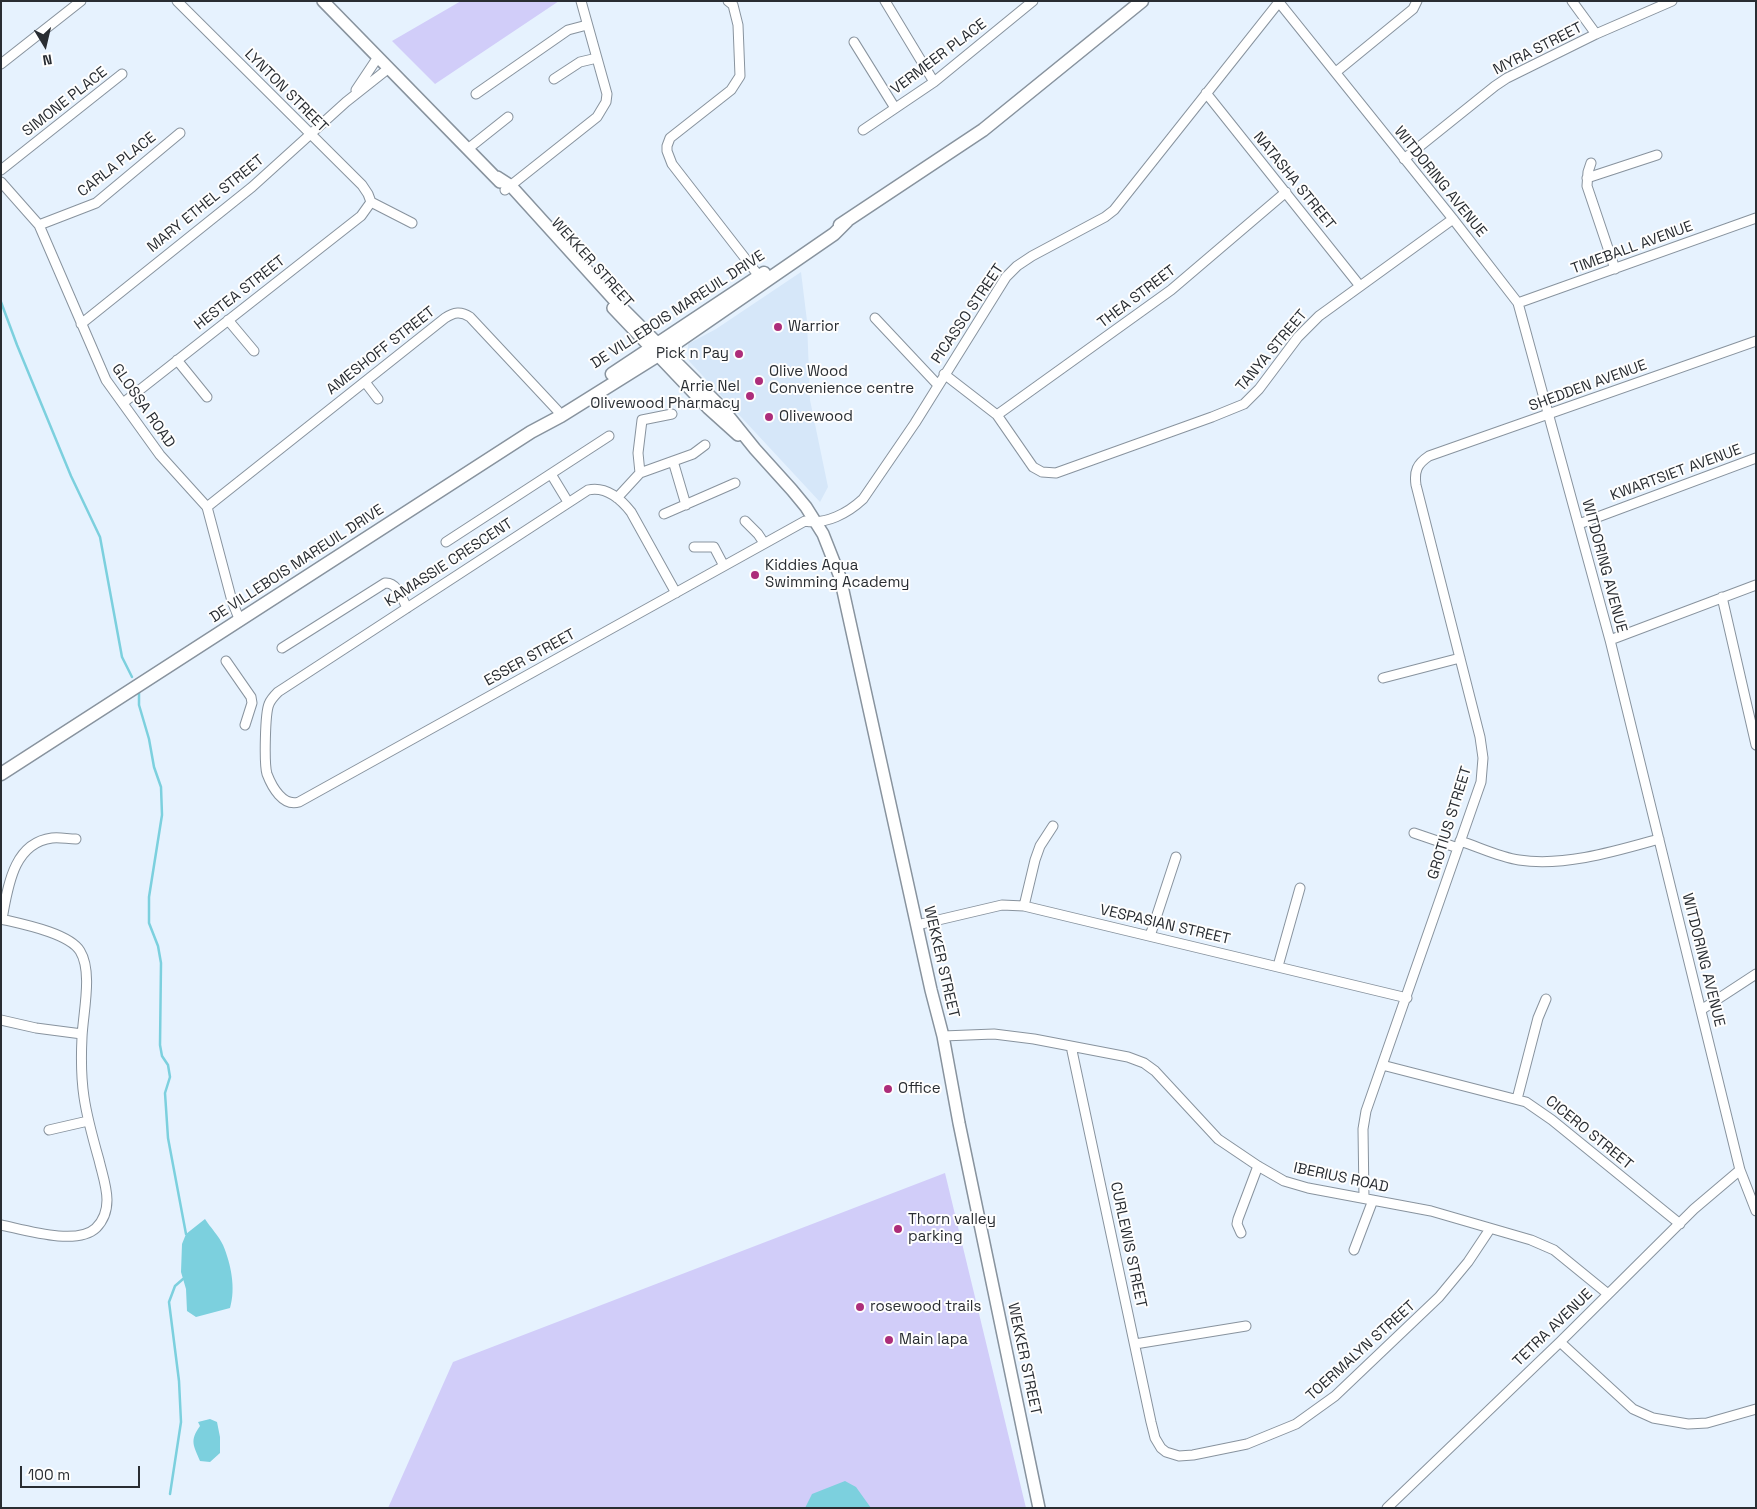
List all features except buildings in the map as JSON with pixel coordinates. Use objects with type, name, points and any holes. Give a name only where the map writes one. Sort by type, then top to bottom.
[{"type":"main road","name":"DE VILLEBOIS MAREUIL DRIVE","points":[[1,774],[531,432],[983,130],[1142,1]]},
{"type":"main road","name":"DE VILLEBOIS MAREUIL DRIVE","points":[[1,780],[82,723]]},
{"type":"street","points":[[1,64],[81,1]]},
{"type":"street","name":"LYNTON STREET","points":[[177,1],[366,189],[370,202]]},
{"type":"street","name":"WEKKER STREET","points":[[323,1],[508,188],[616,302],[720,421],[755,449],[792,490],[816,522],[830,548],[840,577],[916,925],[943,1036],[959,1123],[1039,1508]]},
{"type":"street","points":[[508,188],[600,113],[606,102],[607,94],[581,1]]},
{"type":"street","points":[[885,1],[934,82]]},
{"type":"street","name":"WITDORING AVENUE","points":[[1278,1],[1453,219],[1518,304],[1610,640],[1740,1170],[1756,1211]]},
{"type":"street","name":"PICASSO STREET","points":[[816,522],[827,520],[845,512],[864,499],[915,423],[1006,277],[1032,256],[1105,217],[1114,210],[1278,1]]},
{"type":"street","points":[[1336,72],[1413,9],[1418,1]]},
{"type":"street","points":[[1572,1],[1596,34]]},
{"type":"street","name":"MYRA STREET","points":[[1404,159],[1501,82],[1596,34],[1672,1]]},
{"type":"street","name":"VERMEER PLACE","points":[[863,130],[934,82],[1030,2]]},
{"type":"street","points":[[733,3],[738,25],[740,76],[731,90],[670,138],[667,151],[677,171],[762,279]]},
{"type":"street","points":[[476,94],[568,30],[587,25]]},
{"type":"street","points":[[854,42],[895,108]]},
{"type":"street","name":"MARY ETHEL STREET","points":[[346,102],[378,57]]},
{"type":"street","points":[[554,79],[580,62],[597,58]]},
{"type":"street","name":"MARY ETHEL STREET","points":[[80,324],[252,187],[346,102],[389,68]]},
{"type":"street","name":"SIMONE PLACE","points":[[1,170],[122,74]]},
{"type":"street","name":"NATASHA STREET","points":[[1206,93],[1360,286]]},
{"type":"street","points":[[469,148],[508,117]]},
{"type":"street","name":"CARLA PLACE","points":[[39,225],[96,203],[180,133]]},
{"type":"street","points":[[1587,178],[1657,155]]},
{"type":"street","points":[[1591,163],[1587,186],[1615,269]]},
{"type":"street","name":"GLOSSA ROAD","points":[[1,182],[39,225],[80,324],[106,380],[160,454],[206,507],[232,602],[240,621]]},
{"type":"street","name":"THEA STREET","points":[[997,415],[1171,290],[1286,192]]},
{"type":"street","points":[[370,202],[412,222]]},
{"type":"street","name":"HESTEA STREET","points":[[123,403],[361,216],[370,202]]},
{"type":"street","name":"TIMEBALL AVENUE","points":[[1518,304],[1756,218]]},
{"type":"street","name":"TANYA STREET","points":[[997,415],[1034,467],[1048,473],[1062,470],[1219,415],[1244,404],[1259,389],[1298,337],[1319,316],[1453,219]]},
{"type":"street","name":"AMESHOFF STREET","points":[[206,507],[456,312],[464,313],[470,317],[559,413]]},
{"type":"street","points":[[874,318],[938,384]]},
{"type":"street","points":[[228,320],[254,351]]},
{"type":"street","name":"SHEDDEN AVENUE","points":[[1429,456],[1756,341]]},
{"type":"street","points":[[177,360],[207,397]]},
{"type":"street","points":[[944,374],[997,415]]},
{"type":"street","points":[[365,382],[378,399]]},
{"type":"street","points":[[640,473],[638,453],[642,420],[672,414]]},
{"type":"street","points":[[446,542],[609,436]]},
{"type":"street","points":[[617,498],[640,473],[693,454],[705,445]]},
{"type":"street","name":"GROTIUS STREET","points":[[1368,1199],[1364,1119],[1481,782],[1483,758],[1480,737],[1416,485],[1415,475],[1418,466],[1429,456]]},
{"type":"street","name":"KWARTSIET AVENUE","points":[[1579,524],[1756,458]]},
{"type":"street","points":[[673,461],[686,505]]},
{"type":"street","points":[[551,474],[568,502]]},
{"type":"street","points":[[664,514],[735,483]]},
{"type":"street","name":"KAMASSIE CRESCENT","points":[[268,705],[278,692],[583,492],[595,488],[603,489],[617,498],[631,512],[676,592]]},
{"type":"street","points":[[745,521],[764,543]]},
{"type":"street","name":"ESSER STREET","points":[[268,705],[266,766],[268,774],[282,799],[291,803],[299,802],[764,543],[805,521],[816,522]]},
{"type":"street","points":[[694,547],[714,547],[724,566]]},
{"type":"street","points":[[282,648],[386,583],[391,583],[395,586],[407,608]]},
{"type":"street","points":[[1610,640],[1756,585]]},
{"type":"street","points":[[1722,597],[1756,745]]},
{"type":"street","points":[[1386,675],[1460,656]]},
{"type":"street","points":[[226,661],[249,692],[252,703],[245,725]]},
{"type":"street","points":[[252,703],[268,705]]},
{"type":"street","points":[[1024,906],[1034,860],[1040,846],[1053,826]]},
{"type":"street","points":[[1414,834],[1512,858],[1539,860],[1584,858],[1659,839]]},
{"type":"street","points":[[1,1225],[74,1237],[89,1233],[101,1222],[106,1208],[106,1190],[88,1121],[83,1088],[82,1034],[86,968],[81,952],[72,942],[56,934],[2,919],[7,889],[18,860],[24,852],[34,844],[45,839],[55,837],[76,839]]},
{"type":"street","points":[[1150,936],[1176,857]]},
{"type":"street","points":[[1278,966],[1300,888]]},
{"type":"street","name":"VESPASIAN STREET","points":[[916,925],[1002,905],[1024,906],[1406,998]]},
{"type":"street","points":[[1701,1010],[1756,974]]},
{"type":"street","points":[[1518,1099],[1538,1018],[1546,999]]},
{"type":"street","points":[[1,1020],[36,1028],[82,1034]]},
{"type":"street","name":"IBERIUS ROAD","points":[[943,1036],[994,1034],[1034,1039],[1112,1053],[1144,1063],[1155,1071],[1218,1139],[1258,1166],[1296,1185],[1431,1212],[1543,1245],[1566,1260],[1608,1294]]},
{"type":"street","name":"CURLEWIS STREET","points":[[1071,1046],[1151,1422],[1155,1438],[1161,1448]]},
{"type":"street","name":"CICERO STREET","points":[[1382,1065],[1526,1102],[1544,1114],[1680,1224]]},
{"type":"street","points":[[49,1130],[88,1121]]},
{"type":"street","points":[[1242,1232],[1237,1224],[1238,1219],[1258,1166]]},
{"type":"street","name":"TETRA AVENUE","points":[[1387,1508],[1712,1193],[1740,1170]]},
{"type":"street","points":[[1354,1250],[1368,1199]]},
{"type":"street","name":"TOERMALYN STREET","points":[[1161,1448],[1172,1454],[1186,1455],[1247,1444],[1296,1424],[1312,1414],[1335,1396],[1439,1297],[1468,1262],[1490,1228]]},
{"type":"street","points":[[1135,1344],[1246,1326]]},
{"type":"street","points":[[1560,1342],[1634,1408],[1642,1414],[1653,1418],[1688,1424],[1706,1423],[1756,1409]]},
{"type":"shaded area","points":[[461,1],[559,1],[435,84],[392,41]]},
{"type":"shaded area","name":"Olive Wood Convenience centre","points":[[801,272],[807,321],[810,400],[828,487],[820,502],[689,361],[688,344],[716,329]]},
{"type":"shaded area","points":[[945,1173],[1026,1508],[388,1508],[453,1362]]},
{"type":"water","points":[[205,1219],[219,1238],[226,1252],[232,1276],[233,1292],[230,1308],[196,1317],[187,1311],[186,1289],[181,1272],[182,1244],[186,1234]]},
{"type":"water","points":[[210,1419],[217,1422],[220,1437],[220,1453],[210,1462],[200,1461],[194,1444],[195,1436],[200,1426],[198,1422]]},
{"type":"water","points":[[845,1481],[856,1487],[871,1508],[805,1508],[812,1494]]},
{"type":"waterway","points":[[1,302],[71,476],[100,537],[122,657],[132,677]]},
{"type":"waterway","points":[[139,693],[139,705],[149,739],[154,767],[161,787],[162,815],[149,897],[149,923],[158,946],[161,963],[160,1045],[162,1056],[168,1065],[170,1077],[165,1093],[168,1138],[186,1234]]},
{"type":"waterway","points":[[170,1494],[181,1422],[179,1381],[169,1302],[175,1286],[183,1279]]},
{"type":"place","name":"Warrior","points":[[778,327]]},
{"type":"place","name":"Pick n Pay","points":[[739,354]]},
{"type":"place","name":"Olive Wood Convenience centre","points":[[759,381]]},
{"type":"place","name":"Arrie Nel Olivewood Pharmacy","points":[[750,396]]},
{"type":"place","name":"Olivewood","points":[[769,417]]},
{"type":"place","name":"Kiddies Aqua Swimming Academy","points":[[755,575]]},
{"type":"place","name":"Office","points":[[888,1089]]},
{"type":"place","name":"Thorn valley parking","points":[[898,1229]]},
{"type":"place","name":"rosewood trails","points":[[860,1307]]},
{"type":"place","name":"Main lapa","points":[[889,1340]]}]
